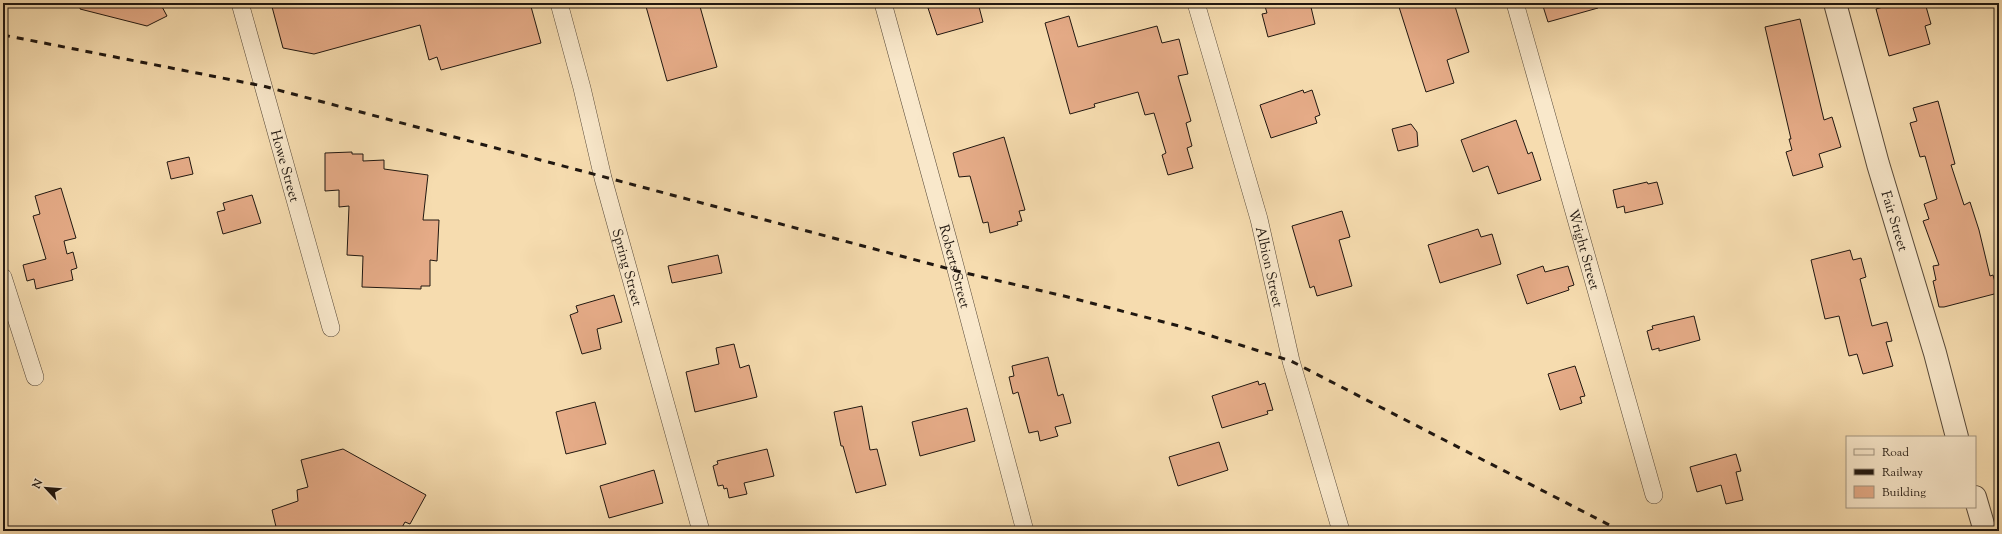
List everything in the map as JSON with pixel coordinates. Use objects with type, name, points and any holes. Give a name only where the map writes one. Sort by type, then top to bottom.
[{"type":"street","name":"Howe Street","points":[[240,3],[331,328]]},
{"type":"street","name":"Spring Street","points":[[559,3],[582,88],[603,178],[701,531]]},
{"type":"street","name":"Roberts Street","points":[[883,3],[949,243],[1025,531]]},
{"type":"street","name":"Albion Street","points":[[1196,3],[1259,219],[1291,361],[1341,531]]},
{"type":"street","name":"Wright Street","points":[[1515,3],[1654,495]]},
{"type":"street","name":"Fair Street","points":[[1835,3],[1878,164],[1935,353],[1957,436]]},
{"type":"street","points":[[3,278],[35,377]]},
{"type":"street","points":[[1976,500],[1985,531]]},
{"type":"building","points":[[81,3],[160,3],[167,16],[147,26],[80,9]]},
{"type":"building","points":[[271,3],[530,3],[541,43],[441,70],[437,57],[429,60],[420,25],[314,54],[283,48]]},
{"type":"building","points":[[645,3],[699,3],[717,67],[667,81]]},
{"type":"building","points":[[931,3],[978,3],[983,22],[937,35],[928,8],[932,7]]},
{"type":"building","points":[[1264,3],[1310,3],[1315,24],[1268,37],[1262,14],[1267,13]]},
{"type":"building","points":[[1409,3],[1454,3],[1469,52],[1447,60],[1454,83],[1426,92],[1399,7]]},
{"type":"building","points":[[1542,3],[1597,3],[1598,8],[1548,22]]},
{"type":"building","points":[[1897,3],[1925,3],[1931,24],[1925,26],[1930,44],[1889,56],[1876,9]]},
{"type":"building","points":[[1069,16],[1078,47],[1157,26],[1162,43],[1179,39],[1188,74],[1178,76],[1191,121],[1186,123],[1192,146],[1187,148],[1193,168],[1168,175],[1162,155],[1166,153],[1154,113],[1145,115],[1138,92],[1094,104],[1095,107],[1070,114],[1045,23]]},
{"type":"building","points":[[1800,19],[1824,120],[1832,117],[1841,147],[1819,154],[1823,167],[1793,176],[1786,152],[1792,150],[1789,139],[1791,139],[1765,27]]},
{"type":"building","points":[[1303,90],[1304,93],[1312,90],[1320,115],[1315,117],[1317,123],[1271,138],[1260,105]]},
{"type":"building","points":[[1938,101],[1955,164],[1951,165],[1964,205],[1970,202],[1979,230],[1990,276],[1993,275],[1998,293],[1944,307],[1939,307],[1933,281],[1936,280],[1933,266],[1939,265],[1923,221],[1929,219],[1924,204],[1937,199],[1925,156],[1920,157],[1910,123],[1917,121],[1913,108]]},
{"type":"building","points":[[1516,120],[1528,154],[1532,152],[1541,180],[1498,194],[1488,166],[1473,172],[1461,140]]},
{"type":"building","points":[[1411,124],[1417,132],[1418,146],[1398,151],[1392,129]]},
{"type":"building","points":[[1004,137],[1025,210],[1019,211],[1022,221],[1017,222],[1018,225],[990,233],[988,222],[983,223],[970,176],[959,177],[953,153]]},
{"type":"building","points":[[352,152],[352,154],[363,154],[363,161],[384,160],[384,169],[428,175],[423,220],[439,220],[437,261],[430,260],[430,286],[421,286],[421,289],[362,287],[363,256],[347,255],[349,206],[339,207],[339,190],[325,191],[325,153]]},
{"type":"building","points":[[189,157],[193,174],[171,179],[167,162]]},
{"type":"building","points":[[1647,182],[1648,184],[1657,182],[1663,204],[1625,213],[1624,206],[1617,208],[1613,190]]},
{"type":"building","points":[[61,188],[76,238],[64,241],[67,254],[73,252],[77,268],[71,270],[73,280],[36,289],[34,279],[27,281],[23,265],[46,259],[33,216],[40,214],[35,196]]},
{"type":"building","points":[[252,195],[261,223],[223,234],[217,212],[225,210],[223,203]]},
{"type":"building","points":[[1342,211],[1350,237],[1339,240],[1352,286],[1317,296],[1314,286],[1310,288],[1292,226]]},
{"type":"building","points":[[1478,229],[1481,237],[1492,234],[1501,264],[1440,283],[1428,245]]},
{"type":"building","points":[[1850,250],[1853,260],[1861,258],[1866,277],[1860,279],[1872,326],[1887,322],[1892,341],[1886,342],[1893,366],[1863,374],[1857,354],[1849,356],[1839,316],[1825,319],[1811,260]]},
{"type":"building","points":[[718,255],[722,273],[672,283],[668,266]]},
{"type":"building","points":[[1543,266],[1545,272],[1568,266],[1574,285],[1568,287],[1569,290],[1527,304],[1517,275]]},
{"type":"building","points":[[614,295],[622,322],[597,329],[601,349],[582,354],[570,315],[578,312],[576,306]]},
{"type":"building","points":[[1694,316],[1700,340],[1659,351],[1659,348],[1652,350],[1647,331],[1653,329],[1652,326]]},
{"type":"building","points":[[734,344],[740,368],[749,365],[757,397],[695,412],[686,372],[719,364],[716,348]]},
{"type":"building","points":[[1048,357],[1058,396],[1063,394],[1071,423],[1055,427],[1058,436],[1040,441],[1038,431],[1029,433],[1018,392],[1013,394],[1009,377],[1014,376],[1012,366]]},
{"type":"building","points":[[1575,366],[1585,396],[1580,397],[1582,403],[1560,410],[1548,374]]},
{"type":"building","points":[[1258,381],[1259,385],[1265,383],[1273,410],[1267,411],[1268,414],[1222,428],[1212,396]]},
{"type":"building","points":[[595,402],[606,444],[566,454],[556,412]]},
{"type":"building","points":[[862,406],[870,450],[877,449],[886,485],[856,493],[843,446],[841,446],[834,412]]},
{"type":"building","points":[[967,408],[975,441],[920,456],[912,422]]},
{"type":"building","points":[[1219,442],[1228,470],[1178,486],[1169,457]]},
{"type":"building","points":[[343,449],[426,495],[410,524],[405,522],[400,531],[277,531],[272,510],[298,501],[297,490],[308,487],[301,460]]},
{"type":"building","points":[[767,449],[774,476],[744,483],[747,494],[729,498],[727,488],[724,489],[723,485],[718,486],[713,466],[718,464],[717,461]]},
{"type":"building","points":[[1736,454],[1741,471],[1736,472],[1743,500],[1726,504],[1721,485],[1697,492],[1690,467]]},
{"type":"building","points":[[654,470],[663,503],[609,518],[600,486]]},
{"type":"railway","points":[[3,35],[263,86],[957,271],[1068,297],[1183,327],[1291,361],[1621,531]]}]
